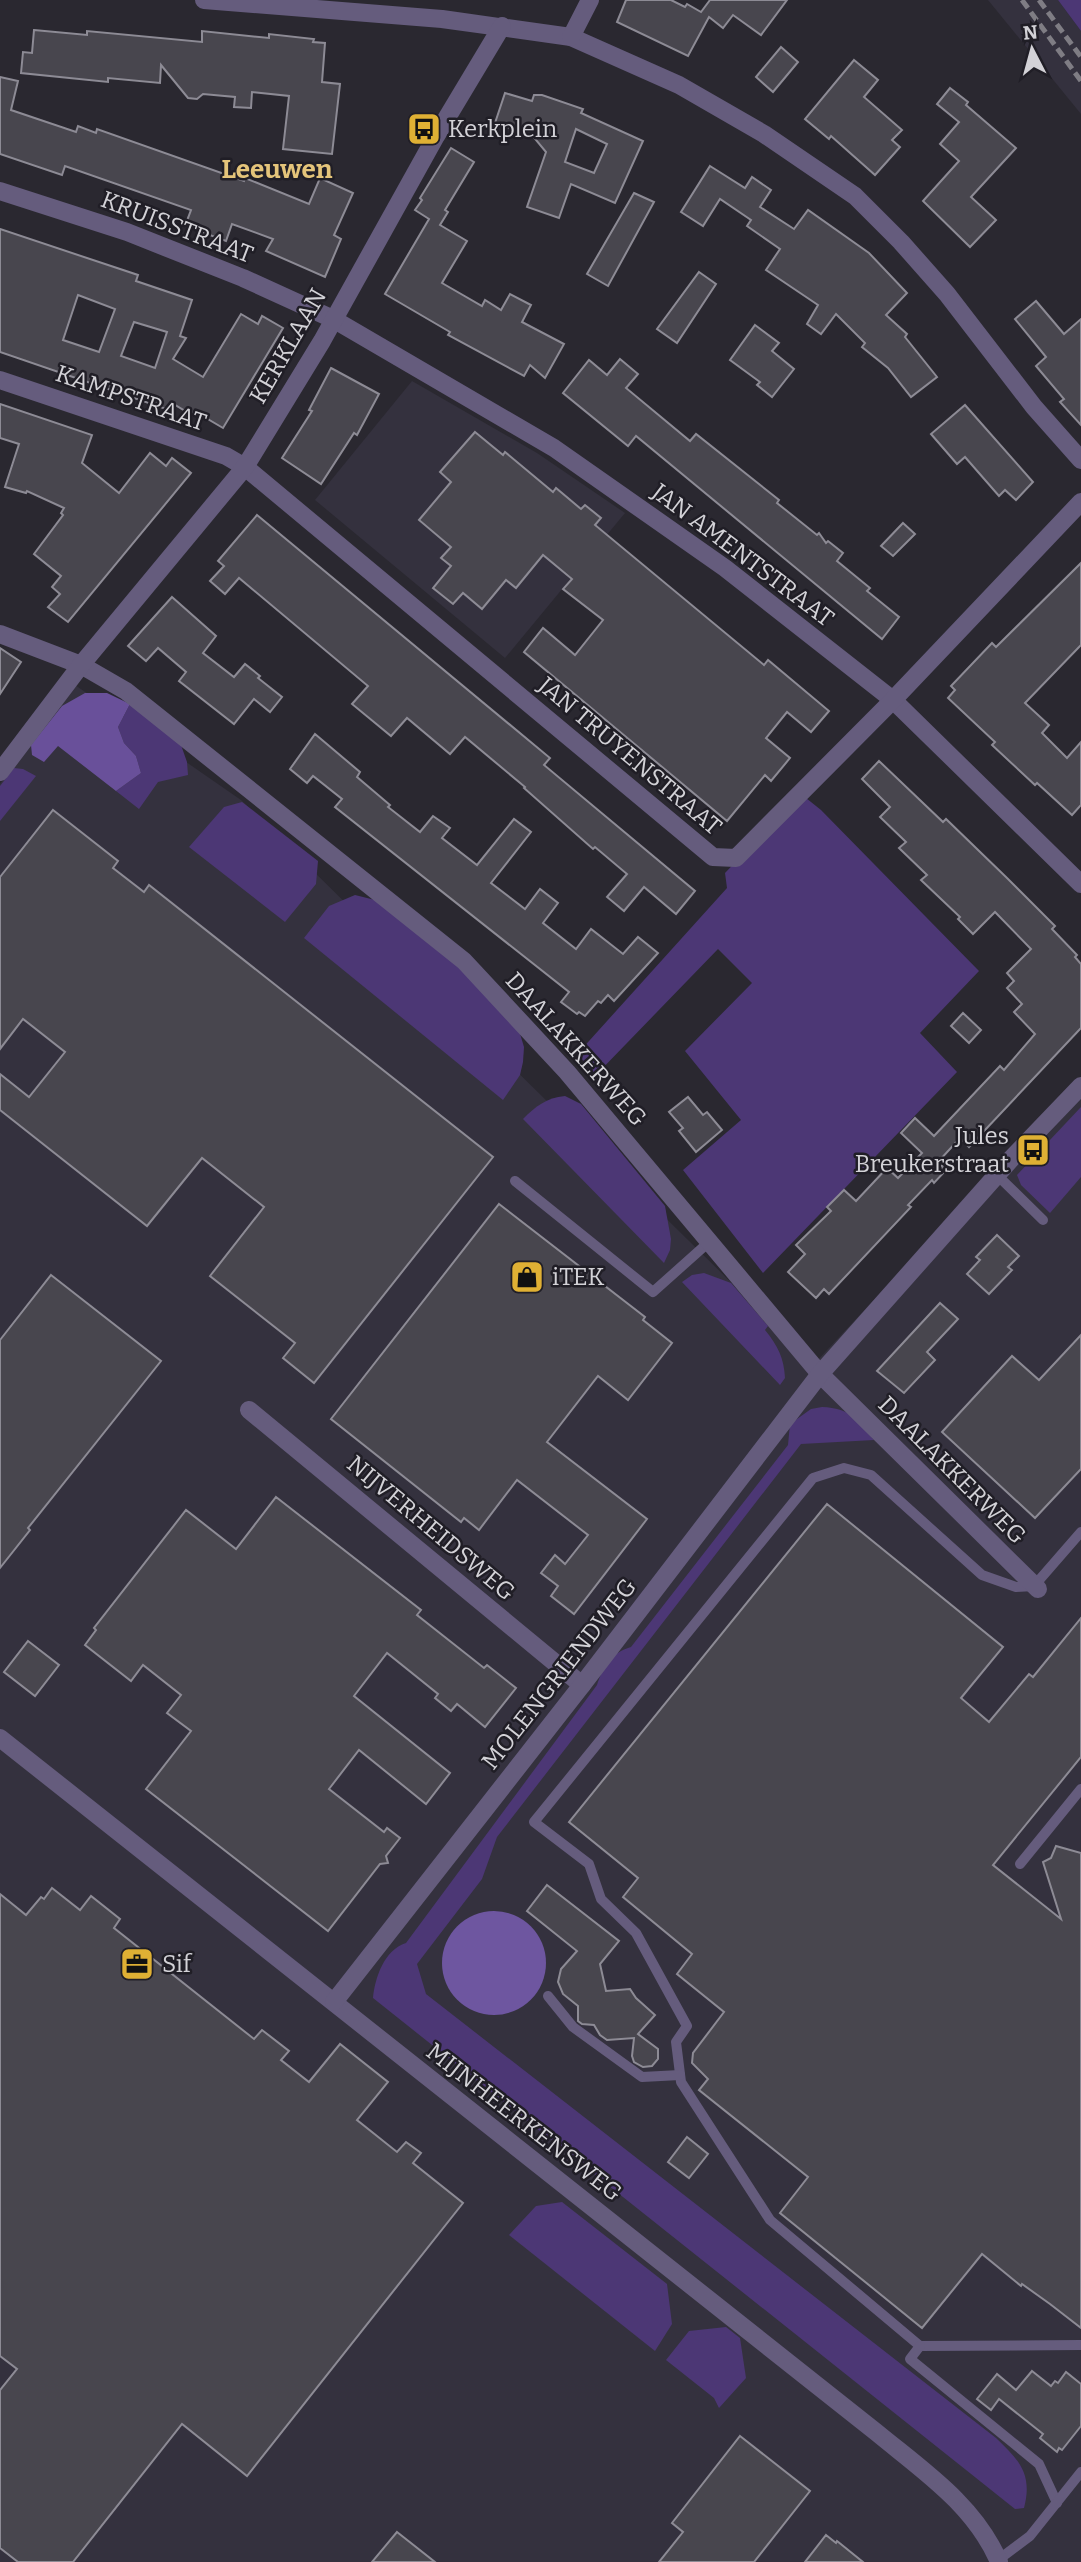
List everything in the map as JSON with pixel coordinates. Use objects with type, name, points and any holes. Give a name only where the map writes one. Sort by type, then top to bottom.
[{"type":"street","points":[[204,0],[502,26],[570,37],[679,86],[764,134],[855,196],[947,294],[1034,407],[1081,460]]},
{"type":"street","points":[[570,37],[590,0]]},
{"type":"street","name":"KERKLAAN","points":[[0,772],[81,666],[245,467],[322,341],[436,136],[502,26]]},
{"type":"street","name":"KRUISSTRAAT","points":[[0,191],[84,217],[184,253],[333,319]]},
{"type":"street","name":"JAN AMENTSTRAAT","points":[[333,319],[554,447],[724,568],[893,700],[1081,884]]},
{"type":"street","name":"KAMPSTRAAT","points":[[0,380],[226,456],[245,467]]},
{"type":"street","name":"JAN TRUYENSTRAAT","points":[[245,467],[713,857],[736,858],[893,700],[1081,502]]},
{"type":"street","name":"DAALAKKERWEG","points":[[0,634],[81,666],[126,691],[464,961],[567,1072],[820,1374],[1036,1588]]},
{"type":"street","name":"MOLENGRIENDWEG","points":[[334,2002],[582,1685],[820,1374],[997,1175],[1081,1086]]},
{"type":"street","name":"NIJVERHEIDSWEG","points":[[249,1409],[582,1685]]},
{"type":"street","name":"MIJNHEERKENSWEG","points":[[0,1738],[876,2431],[953,2495],[985,2533],[999,2561]]},
{"type":"lane","points":[[997,1175],[1043,1220]]},
{"type":"lane","points":[[515,1181],[653,1292],[709,1242]]},
{"type":"lane","points":[[1081,1532],[1036,1588],[1016,1587],[982,1575],[871,1475],[844,1468],[813,1478],[534,1822],[589,1864],[601,1899],[636,1933],[687,2026],[676,2042],[681,2082],[770,2220],[920,2346],[1081,2345]]},
{"type":"lane","points":[[1020,1864],[1081,1789]]},
{"type":"lane","points":[[548,1996],[573,2027],[642,2077],[680,2076]]},
{"type":"lane","points":[[920,2346],[910,2359],[1039,2464],[1057,2503]]},
{"type":"lane","points":[[999,2561],[1030,2536],[1081,2472]]},
{"type":"shaded area","points":[[988,0],[1058,0],[1081,31],[1081,114]]},
{"type":"shaded area","points":[[1058,0],[1081,0],[1081,31]]},
{"type":"shaded area","points":[[412,381],[537,453],[625,513],[505,658],[315,500]]},
{"type":"shaded area","points":[[75,685],[241,800],[814,1364],[1081,1078],[1081,2562],[0,2562],[0,784]]},
{"type":"shaded area","points":[[85,693],[107,693],[130,704],[118,727],[124,743],[136,756],[141,773],[116,791],[58,746],[44,762],[32,755],[31,745],[62,706]]},
{"type":"shaded area","points":[[130,704],[181,745],[187,762],[188,775],[158,782],[139,809],[116,791],[141,773],[136,756],[124,743],[118,727]]},
{"type":"shaded area","points":[[14,768],[23,769],[36,776],[0,821],[0,786]]},
{"type":"shaded area","points":[[801,794],[821,810],[979,971],[920,1033],[957,1072],[763,1273],[683,1170],[741,1120],[685,1051],[752,983],[718,949],[596,1075],[581,1058],[580,1051],[727,888],[725,873]]},
{"type":"shaded area","points":[[242,802],[318,861],[316,884],[285,922],[189,847],[224,807]]},
{"type":"shaded area","points":[[355,895],[379,901],[464,969],[518,1027],[524,1047],[523,1062],[520,1075],[503,1100],[304,938],[329,906]]},
{"type":"shaded area","points":[[565,1096],[581,1104],[665,1206],[671,1239],[670,1250],[664,1263],[523,1119],[542,1103]]},
{"type":"shaded area","points":[[1081,1107],[1081,1177],[1050,1213],[1021,1185],[1017,1175]]},
{"type":"shaded area","points":[[704,1273],[731,1283],[768,1326],[765,1330],[782,1358],[785,1378],[780,1385],[682,1282],[692,1275]]},
{"type":"shaded area","points":[[822,1407],[846,1413],[874,1440],[801,1444],[497,1837],[482,1879],[417,1964],[426,1994],[996,2438],[1022,2468],[1027,2486],[1024,2508],[1015,2509],[373,1998],[386,1958],[406,1943],[597,1685],[609,1661],[631,1647],[788,1445],[790,1424],[811,1409]]},
{"type":"shaded area","points":[[494,1911],[514,1915],[531,1926],[542,1943],[546,1963],[542,1983],[531,2000],[514,2011],[494,2015],[474,2011],[457,2000],[446,1983],[442,1963],[446,1943],[457,1926],[474,1915]]},
{"type":"shaded area","points":[[562,2202],[667,2284],[672,2324],[655,2351],[509,2235],[536,2206]]},
{"type":"shaded area","points":[[726,2327],[740,2338],[746,2378],[719,2408],[714,2398],[666,2360],[689,2331]]},
{"type":"building","points":[[626,0],[671,0],[685,7],[687,4],[701,12],[710,0],[787,0],[761,35],[733,15],[723,28],[709,17],[688,56],[617,22]]},
{"type":"building","points":[[34,30],[87,35],[87,31],[202,42],[202,31],[269,38],[269,34],[314,39],[313,42],[325,43],[322,82],[340,84],[332,154],[283,149],[289,96],[252,92],[251,108],[234,107],[235,97],[203,94],[197,99],[188,98],[161,65],[160,83],[108,78],[108,82],[21,73],[23,52],[32,53]]},
{"type":"building","points":[[781,47],[798,62],[773,92],[756,77]]},
{"type":"building","points":[[854,60],[878,80],[864,97],[902,130],[892,140],[900,147],[875,175],[831,136],[829,139],[805,119]]},
{"type":"building","points":[[0,77],[18,81],[11,110],[76,132],[78,126],[96,133],[97,129],[244,181],[245,178],[309,204],[320,178],[353,193],[334,235],[341,239],[325,277],[266,251],[273,239],[232,224],[226,241],[185,226],[191,210],[65,166],[62,175],[0,154]]},
{"type":"building","points":[[950,88],[1016,148],[971,197],[996,220],[970,247],[923,201],[959,161],[940,144],[959,122],[937,104]]},
{"type":"building","points":[[505,93],[532,101],[534,95],[542,95],[583,109],[581,113],[643,141],[615,203],[571,184],[559,218],[527,207],[546,152],[532,135],[495,123]],"holes":[[[576,129],[607,144],[594,173],[565,162]]]},
{"type":"building","points":[[451,148],[474,162],[445,210],[448,212],[440,225],[467,241],[442,283],[482,306],[485,300],[501,310],[510,294],[531,305],[522,322],[564,344],[545,378],[530,365],[524,376],[448,335],[450,332],[385,294],[429,219],[415,210]]},
{"type":"building","points":[[710,166],[745,188],[752,177],[771,190],[760,207],[794,229],[808,210],[869,253],[907,293],[886,315],[907,334],[905,337],[937,377],[911,397],[888,368],[862,347],[865,343],[836,314],[821,334],[807,324],[818,305],[766,270],[780,249],[747,226],[751,220],[720,199],[703,226],[681,212]]},
{"type":"building","points":[[634,193],[654,202],[608,286],[587,274]]},
{"type":"building","points":[[0,229],[138,275],[136,281],[192,300],[180,336],[186,338],[173,359],[203,377],[241,314],[258,324],[262,316],[283,328],[223,428],[194,411],[192,415],[175,405],[172,411],[0,352]],"holes":[[[78,295],[115,309],[99,352],[63,340]],[[134,322],[167,332],[155,368],[121,356]]]},
{"type":"building","points":[[699,272],[716,284],[677,343],[657,329]]},
{"type":"building","points":[[1036,301],[1064,334],[1081,319],[1081,425],[1060,402],[1064,399],[1036,366],[1046,357],[1015,319]]},
{"type":"building","points":[[755,325],[779,343],[772,351],[794,369],[772,397],[757,385],[760,382],[730,360]]},
{"type":"building","points":[[620,359],[638,374],[626,388],[690,441],[696,434],[779,500],[777,503],[817,535],[819,533],[826,543],[828,541],[843,553],[837,561],[870,588],[867,591],[899,617],[882,639],[636,436],[628,446],[563,393],[589,360],[607,375]]},
{"type":"building","points":[[331,368],[379,394],[357,435],[354,433],[321,484],[282,458],[312,411],[309,410]]},
{"type":"building","points":[[0,404],[92,435],[82,463],[119,493],[150,453],[166,466],[172,458],[191,473],[68,622],[48,607],[60,594],[52,587],[61,576],[34,554],[63,515],[61,513],[64,508],[27,491],[26,493],[5,487],[19,444],[0,438]]},
{"type":"building","points":[[965,405],[1033,482],[1016,500],[1005,490],[999,496],[965,457],[957,464],[931,434]]},
{"type":"building","points":[[475,432],[503,455],[505,452],[553,492],[556,488],[581,509],[585,505],[601,518],[595,525],[764,665],[768,660],[829,711],[811,732],[787,712],[766,738],[790,758],[771,781],[765,775],[727,821],[524,652],[543,628],[575,655],[603,620],[563,589],[572,579],[543,555],[516,588],[506,580],[482,609],[463,593],[453,604],[433,588],[451,566],[441,558],[451,547],[419,520],[451,482],[440,472]]},
{"type":"building","points":[[257,515],[550,758],[544,765],[695,891],[676,914],[644,887],[624,911],[607,897],[627,874],[595,847],[593,849],[465,737],[450,754],[407,718],[391,736],[352,704],[368,686],[239,578],[225,594],[210,581],[224,566],[218,561]]},
{"type":"building","points":[[903,523],[915,534],[893,556],[881,546]]},
{"type":"building","points":[[1081,563],[1081,645],[1025,703],[1049,725],[1042,733],[1067,758],[1081,742],[1081,805],[1072,815],[992,745],[995,742],[948,698],[955,690],[951,686],[992,643],[996,647]]},
{"type":"building","points":[[172,597],[216,636],[203,653],[234,677],[245,664],[282,697],[270,712],[254,699],[234,724],[179,681],[186,672],[158,648],[146,661],[128,646]]},
{"type":"building","points":[[0,648],[21,662],[0,694]]},
{"type":"building","points":[[315,734],[360,772],[357,777],[390,805],[388,807],[420,832],[433,816],[450,828],[442,838],[477,865],[514,819],[531,832],[491,883],[525,909],[540,889],[558,903],[543,923],[576,949],[591,929],[623,954],[638,937],[658,953],[614,1001],[608,995],[601,1003],[598,1001],[585,1016],[579,1012],[577,1014],[561,1002],[569,992],[335,807],[342,799],[313,776],[307,783],[290,769]]},
{"type":"building","points":[[879,761],[943,822],[946,819],[1007,878],[1055,926],[1052,929],[1077,955],[1075,957],[1081,964],[1081,1028],[969,1147],[960,1138],[938,1162],[946,1170],[934,1183],[932,1180],[908,1205],[911,1207],[829,1294],[824,1289],[816,1298],[788,1272],[805,1254],[796,1245],[831,1211],[827,1207],[844,1190],[856,1201],[887,1168],[898,1178],[922,1153],[901,1133],[915,1118],[934,1136],[1000,1066],[1004,1070],[1035,1034],[1014,1012],[1022,1004],[1007,988],[1014,981],[1007,973],[1031,949],[995,912],[973,934],[958,919],[960,917],[921,880],[927,875],[899,848],[906,842],[880,817],[890,807],[862,779]]},
{"type":"building","points":[[53,810],[118,861],[113,868],[144,892],[149,885],[493,1157],[314,1383],[283,1358],[295,1343],[210,1276],[264,1207],[202,1158],[147,1226],[0,1110],[0,1074],[29,1097],[65,1052],[23,1019],[0,1049],[0,877]]},
{"type":"building","points":[[963,1013],[981,1030],[969,1043],[951,1026]]},
{"type":"building","points":[[688,1097],[703,1115],[707,1112],[722,1130],[696,1152],[679,1131],[683,1128],[669,1112]]},
{"type":"building","points":[[499,1204],[645,1317],[643,1320],[672,1343],[628,1400],[598,1376],[547,1442],[647,1519],[574,1614],[551,1596],[558,1586],[541,1573],[555,1555],[565,1564],[588,1535],[517,1480],[479,1530],[464,1518],[461,1522],[331,1419]]},
{"type":"building","points":[[997,1235],[1019,1256],[1008,1267],[1012,1270],[989,1294],[967,1274],[980,1260],[976,1257]]},
{"type":"building","points":[[51,1275],[161,1361],[28,1528],[30,1530],[0,1568],[0,1340]]},
{"type":"building","points":[[940,1303],[958,1319],[927,1352],[935,1360],[904,1393],[877,1371]]},
{"type":"building","points":[[1081,1335],[1081,1469],[1035,1518],[942,1432],[1012,1356],[1039,1380]]},
{"type":"building","points":[[276,1497],[421,1610],[417,1615],[484,1668],[487,1665],[516,1688],[485,1727],[457,1704],[451,1711],[435,1698],[438,1694],[387,1653],[354,1696],[450,1773],[426,1804],[359,1750],[329,1789],[384,1832],[387,1828],[400,1838],[386,1856],[388,1863],[380,1864],[328,1931],[146,1789],[191,1731],[167,1713],[181,1695],[143,1665],[131,1681],[85,1645],[96,1630],[94,1628],[186,1510],[236,1549]]},
{"type":"building","points":[[827,1504],[1003,1647],[961,1698],[989,1722],[1029,1674],[1033,1677],[1081,1618],[1081,1757],[993,1865],[1061,1919],[1043,1862],[1051,1858],[1056,1846],[1081,1853],[1081,2328],[1022,2284],[1021,2286],[982,2254],[922,2328],[780,2213],[808,2177],[699,2090],[708,2079],[692,2063],[693,2053],[724,2012],[677,1974],[692,1954],[623,1897],[638,1878],[569,1822]]},
{"type":"building","points":[[28,1641],[59,1665],[35,1696],[4,1672]]},
{"type":"building","points":[[547,1885],[619,1941],[600,1964],[606,1991],[630,1989],[655,2015],[638,2034],[658,2049],[658,2059],[652,2066],[643,2067],[634,2062],[634,2038],[607,2040],[594,2025],[578,2021],[578,2006],[563,1994],[558,1982],[561,1969],[577,1951],[527,1911]]},
{"type":"building","points":[[52,1888],[80,1910],[91,1896],[120,1919],[114,1928],[254,2039],[262,2030],[289,2051],[281,2060],[309,2082],[340,2044],[388,2082],[357,2120],[397,2152],[406,2142],[421,2153],[413,2163],[463,2203],[247,2476],[182,2424],[73,2562],[18,2562],[0,2548],[0,2390],[17,2369],[0,2356],[0,1894],[26,1915]]},
{"type":"building","points":[[687,2137],[708,2154],[689,2178],[668,2162]]},
{"type":"building","points":[[1032,2371],[1051,2386],[1055,2381],[1058,2383],[1066,2372],[1081,2384],[1081,2426],[1062,2450],[1059,2448],[1057,2452],[1040,2438],[1043,2434],[999,2399],[991,2410],[977,2399],[997,2374],[1016,2390]]},
{"type":"building","points":[[740,2436],[810,2491],[754,2562],[659,2562],[683,2532],[672,2523]]},
{"type":"building","points":[[397,2532],[435,2562],[372,2562]]},
{"type":"building","points":[[826,2535],[836,2543],[837,2541],[863,2562],[805,2562]]},
{"type":"railway","points":[[1022,0],[1081,81]]},
{"type":"railway","points":[[1039,0],[1081,57]]},
{"type":"place","name":"Kerkplein","points":[[424,129]]},
{"type":"place","name":"Jules Breukerstraat","points":[[1033,1150]]},
{"type":"place","name":"iTEK","points":[[527,1277]]},
{"type":"place","name":"Sif","points":[[137,1964]]},
{"type":"district","name":"Leeuwen","points":[[277,169]]}]
